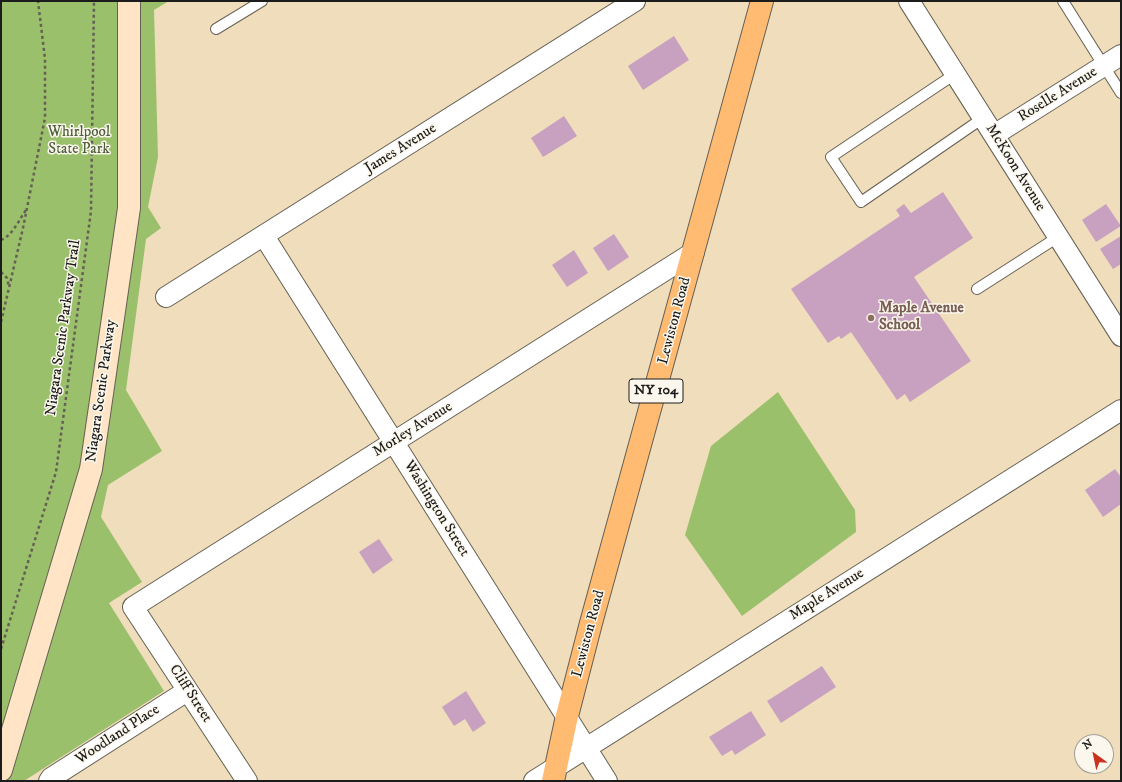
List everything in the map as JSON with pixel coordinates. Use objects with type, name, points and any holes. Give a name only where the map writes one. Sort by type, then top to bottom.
[{"type":"main road","name":"Niagara Scenic Parkway","points":[[1,770],[91,469],[129,208],[129,1]]},
{"type":"main road","name":"Lewiston Road","points":[[555,774],[567,716],[591,623],[762,1]]},
{"type":"street","name":"James Avenue","points":[[166,298],[635,1]]},
{"type":"street","name":"McKoon Avenue","points":[[909,1],[1121,336]]},
{"type":"street","name":"Roselle Avenue","points":[[994,136],[1121,55]]},
{"type":"street","name":"Washington Street","points":[[264,236],[607,781]]},
{"type":"street","name":"Morley Avenue","points":[[133,607],[694,252]]},
{"type":"street","name":"Maple Avenue","points":[[534,781],[555,774],[586,748],[1121,410]]},
{"type":"street","name":"Cliff Street","points":[[133,607],[247,781]]},
{"type":"street","name":"Woodland Place","points":[[49,781],[51,778],[187,691]]},
{"type":"lane","points":[[216,29],[262,1]]},
{"type":"lane","points":[[1063,1],[1121,93]]},
{"type":"lane","points":[[955,74],[831,158],[861,202],[983,118]]},
{"type":"lane","points":[[977,290],[1058,237]]},
{"type":"path","points":[[1,322],[27,208],[45,118],[45,59],[38,1]]},
{"type":"path","name":"Niagara Scenic Parkway Trail","points":[[1,649],[56,472],[91,211],[94,1]]},
{"type":"path","points":[[1,240],[12,231],[27,208]]},
{"type":"path","points":[[1,272],[7,278],[9,288]]},
{"type":"green space","name":"Whirlpool State Park","points":[[1,1],[169,1],[154,10],[158,157],[148,207],[161,228],[146,239],[126,390],[162,451],[108,485],[101,517],[142,582],[109,603],[164,691],[24,781],[1,781]]},
{"type":"green space","points":[[778,392],[855,510],[856,532],[742,616],[685,535],[711,446]]},
{"type":"building","points":[[674,36],[689,60],[643,90],[628,66]]},
{"type":"building","points":[[564,116],[577,136],[543,157],[531,138]]},
{"type":"building","points":[[943,192],[973,238],[914,277],[971,361],[910,402],[905,394],[897,400],[851,332],[841,339],[839,336],[828,343],[791,289],[900,216],[896,210],[904,204],[911,213]]},
{"type":"building","points":[[1106,204],[1121,226],[1096,242],[1082,220]]},
{"type":"building","points":[[614,234],[629,257],[608,271],[593,248]]},
{"type":"building","points":[[1121,236],[1121,264],[1113,269],[1100,249]]},
{"type":"building","points":[[574,250],[588,273],[567,287],[552,265]]},
{"type":"building","points":[[1115,469],[1121,477],[1121,504],[1103,517],[1085,490]]},
{"type":"building","points":[[379,539],[393,560],[373,574],[359,552]]},
{"type":"building","points":[[822,666],[836,687],[781,723],[767,701]]},
{"type":"building","points":[[466,691],[486,723],[473,732],[465,719],[454,726],[442,707]]},
{"type":"building","points":[[751,711],[766,735],[735,755],[732,750],[722,756],[709,737]]},
{"type":"place","name":"Maple Avenue School","points":[[871,318]]}]
